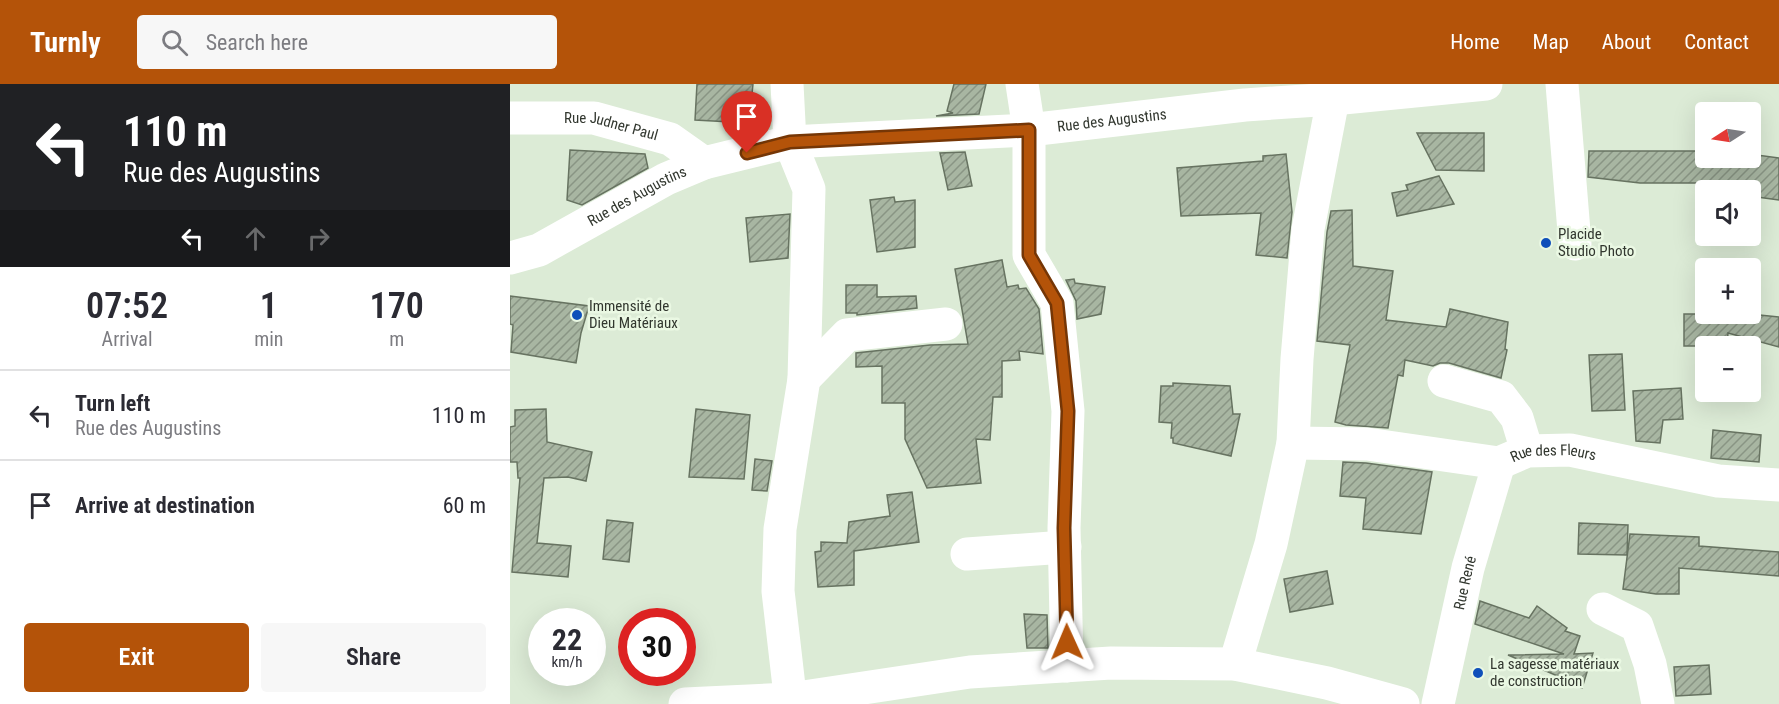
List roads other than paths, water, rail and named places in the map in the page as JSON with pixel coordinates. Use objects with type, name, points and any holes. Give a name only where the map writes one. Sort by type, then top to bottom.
[{"type":"street","points":[[787,84],[790,142],[809,189],[804,380],[780,529],[778,591],[791,702]]},
{"type":"street","points":[[1023,84],[1029,130],[1029,255],[1057,303],[1068,411],[1065,547],[1068,666]]},
{"type":"street","name":"Rue des Augustins","points":[[510,258],[539,250],[666,179],[704,163],[790,142],[1029,130],[1244,94],[1333,99],[1486,84]]},
{"type":"street","points":[[1562,84],[1575,244]]},
{"type":"street","points":[[1235,664],[1271,544],[1293,443],[1308,229],[1333,99]]},
{"type":"street","name":"Rue Judner Paul","points":[[510,118],[594,118],[670,139],[704,163]]},
{"type":"street","points":[[804,380],[847,335],[946,324]]},
{"type":"street","points":[[1444,381],[1501,397],[1516,417],[1513,457]]},
{"type":"street","name":"Rue des Fleurs","points":[[1293,443],[1367,444],[1513,457],[1570,450],[1718,481],[1779,485]]},
{"type":"street","name":"Rue René","points":[[1438,704],[1468,568],[1513,457]]},
{"type":"street","points":[[966,554],[1065,547]]},
{"type":"street","points":[[1603,609],[1636,626],[1650,664],[1658,704]]},
{"type":"street","points":[[685,704],[791,702],[970,672],[1111,663],[1235,664],[1327,694],[1403,704]]},
{"type":"place","name":"Placide Studio Photo","points":[[1546,243]]},
{"type":"place","name":"Immensité de Dieu Matériaux","points":[[577,315]]},
{"type":"place","name":"La sagesse matériaux de construction","points":[[1478,673]]}]
